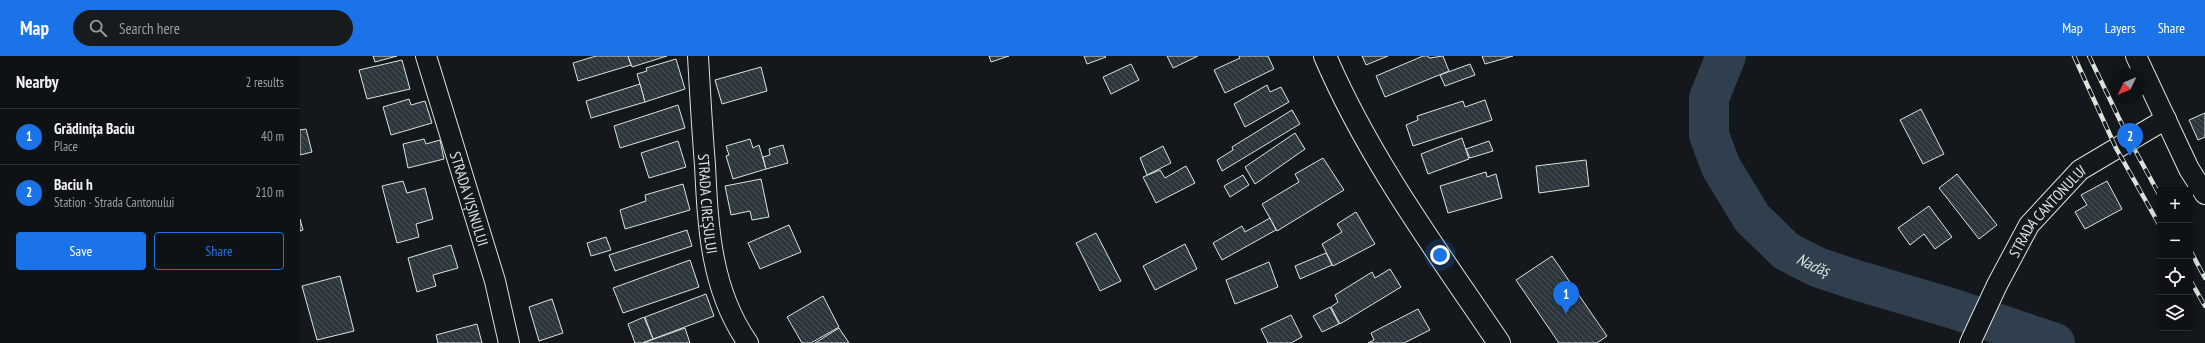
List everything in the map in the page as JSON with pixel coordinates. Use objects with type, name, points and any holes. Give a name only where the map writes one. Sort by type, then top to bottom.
[{"type":"main road","points":[[1325,56],[1371,146],[1415,218],[1499,343]]},
{"type":"street","name":"STRADA VIȘINULUI","points":[[426,56],[495,280],[509,343]]},
{"type":"street","name":"STRADA CIREȘULUI","points":[[698,56],[707,210],[714,264],[730,312],[748,343]]},
{"type":"street","points":[[2136,56],[2190,169],[2205,194]]},
{"type":"street","name":"STRADA CANTONULUI","points":[[1970,343],[1997,285],[2029,225],[2080,170],[2166,119]]},
{"type":"building","points":[[373,56],[397,56],[375,62]]},
{"type":"building","points":[[596,56],[628,56],[631,65],[578,81],[573,63]]},
{"type":"building","points":[[628,56],[667,56],[632,67]]},
{"type":"building","points":[[989,56],[1009,56],[991,62]]},
{"type":"building","points":[[1084,56],[1105,56],[1106,57],[1087,64]]},
{"type":"building","points":[[1167,56],[1198,56],[1173,68]]},
{"type":"building","points":[[1239,56],[1268,56],[1274,69],[1225,93],[1214,70],[1240,58]]},
{"type":"building","points":[[1362,56],[1388,56],[1366,65]]},
{"type":"building","points":[[1423,56],[1428,56],[1429,58],[1443,56],[1449,71],[1385,97],[1376,76]]},
{"type":"building","points":[[1482,56],[1513,56],[1485,64]]},
{"type":"building","points":[[676,59],[685,89],[645,102],[637,74],[647,71],[646,68]]},
{"type":"building","points":[[402,60],[410,89],[367,99],[359,70]]},
{"type":"building","points":[[1131,64],[1139,80],[1111,94],[1103,77]]},
{"type":"building","points":[[1470,64],[1475,75],[1445,86],[1440,75]]},
{"type":"building","points":[[761,67],[767,91],[722,104],[715,80]]},
{"type":"building","points":[[640,84],[645,102],[591,118],[586,101]]},
{"type":"building","points":[[1267,85],[1270,92],[1281,87],[1289,102],[1245,127],[1234,104]]},
{"type":"building","points":[[409,99],[411,105],[425,101],[432,123],[391,135],[383,107]]},
{"type":"building","points":[[1485,100],[1492,120],[1413,146],[1406,125],[1418,120],[1417,116],[1463,101],[1465,107]]},
{"type":"building","points":[[678,105],[685,128],[620,148],[614,126]]},
{"type":"building","points":[[1921,109],[1944,154],[1923,164],[1900,120]]},
{"type":"building","points":[[1292,110],[1300,124],[1222,171],[1217,160],[1233,150],[1232,147]]},
{"type":"building","points":[[2205,113],[2205,137],[2198,140],[2189,120]]},
{"type":"building","points":[[306,129],[312,152],[300,155],[300,130]]},
{"type":"building","points":[[1295,133],[1305,149],[1255,184],[1245,167]]},
{"type":"building","points":[[1462,138],[1469,159],[1428,174],[1421,154]]},
{"type":"building","points":[[424,139],[426,144],[440,140],[444,159],[408,168],[403,144]]},
{"type":"building","points":[[750,139],[753,148],[759,145],[766,169],[733,179],[726,156],[729,155],[726,146]]},
{"type":"building","points":[[678,141],[686,167],[649,178],[641,153]]},
{"type":"building","points":[[1489,141],[1493,151],[1470,158],[1466,149]]},
{"type":"building","points":[[783,145],[788,163],[766,169],[763,157],[770,155],[769,149]]},
{"type":"building","points":[[1163,146],[1171,163],[1147,175],[1140,158]]},
{"type":"building","points":[[1323,158],[1344,190],[1277,231],[1262,204],[1299,182],[1295,174]]},
{"type":"building","points":[[1586,160],[1589,186],[1539,193],[1536,166]]},
{"type":"building","points":[[1186,166],[1195,183],[1156,203],[1143,177],[1160,170],[1165,178]]},
{"type":"building","points":[[1486,172],[1487,177],[1496,174],[1502,198],[1448,213],[1440,186]]},
{"type":"building","points":[[1957,174],[1997,225],[1979,239],[1939,188]]},
{"type":"building","points":[[1243,175],[1249,185],[1230,197],[1224,186]]},
{"type":"building","points":[[761,179],[769,217],[752,220],[750,211],[731,215],[725,186]]},
{"type":"building","points":[[403,181],[407,193],[425,188],[433,219],[416,224],[419,237],[397,243],[382,186]]},
{"type":"building","points":[[2107,181],[2122,209],[2085,229],[2075,212],[2087,205],[2081,195]]},
{"type":"building","points":[[683,184],[690,210],[625,229],[620,210],[646,201],[645,195]]},
{"type":"building","points":[[1929,206],[1952,237],[1935,249],[1924,234],[1910,245],[1898,228]]},
{"type":"building","points":[[1356,212],[1375,244],[1333,266],[1322,244],[1342,232],[1337,224]]},
{"type":"building","points":[[1270,218],[1276,230],[1222,260],[1213,243],[1242,226],[1245,232]]},
{"type":"building","points":[[300,219],[303,230],[300,231]]},
{"type":"building","points":[[789,225],[801,252],[760,269],[748,243]]},
{"type":"building","points":[[687,230],[692,246],[615,271],[609,255]]},
{"type":"building","points":[[1096,233],[1121,281],[1100,291],[1076,243]]},
{"type":"building","points":[[606,237],[611,250],[591,256],[587,243]]},
{"type":"building","points":[[1185,244],[1197,269],[1155,290],[1143,266]]},
{"type":"building","points":[[451,245],[458,268],[433,275],[436,286],[417,292],[408,258]]},
{"type":"building","points":[[1326,253],[1332,265],[1300,279],[1295,266]]},
{"type":"building","points":[[1552,256],[1607,336],[1597,343],[1559,343],[1516,280]]},
{"type":"building","points":[[690,260],[699,287],[623,313],[613,288]]},
{"type":"building","points":[[1269,262],[1278,287],[1235,304],[1226,280]]},
{"type":"building","points":[[1390,269],[1401,287],[1340,324],[1331,307],[1338,302],[1335,295],[1372,272],[1375,278]]},
{"type":"building","points":[[340,276],[354,331],[317,340],[302,286]]},
{"type":"building","points":[[706,294],[714,316],[653,339],[645,317]]},
{"type":"building","points":[[823,296],[839,327],[811,343],[802,343],[787,317]]},
{"type":"building","points":[[552,299],[563,333],[539,341],[529,307]]},
{"type":"building","points":[[1330,307],[1339,324],[1322,332],[1313,316]]},
{"type":"building","points":[[1418,309],[1430,330],[1404,343],[1368,343],[1374,340],[1371,333]]},
{"type":"building","points":[[1291,315],[1302,337],[1291,343],[1268,343],[1261,329]]},
{"type":"building","points":[[644,317],[653,339],[642,343],[635,343],[628,324]]},
{"type":"building","points":[[477,324],[482,343],[438,343],[436,335]]},
{"type":"building","points":[[685,328],[690,343],[643,343]]},
{"type":"building","points":[[839,328],[849,343],[815,343]]},
{"type":"waterway","name":"Nadăș","points":[[1726,56],[1709,98],[1709,135],[1721,167],[1752,218],[1786,251],[1817,267],[1954,309],[2055,343]]},
{"type":"railway","points":[[2074,56],[2116,148],[2158,223]]},
{"type":"railway","points":[[2089,56],[2130,141],[2157,190]]},
{"type":"railway","points":[[2193,256],[2205,278]]},
{"type":"railway","points":[[2193,285],[2205,306]]},
{"type":"place","name":"Baciu h","points":[[2130,156]]},
{"type":"place","name":"Grădinița Baciu","points":[[1566,314]]}]
